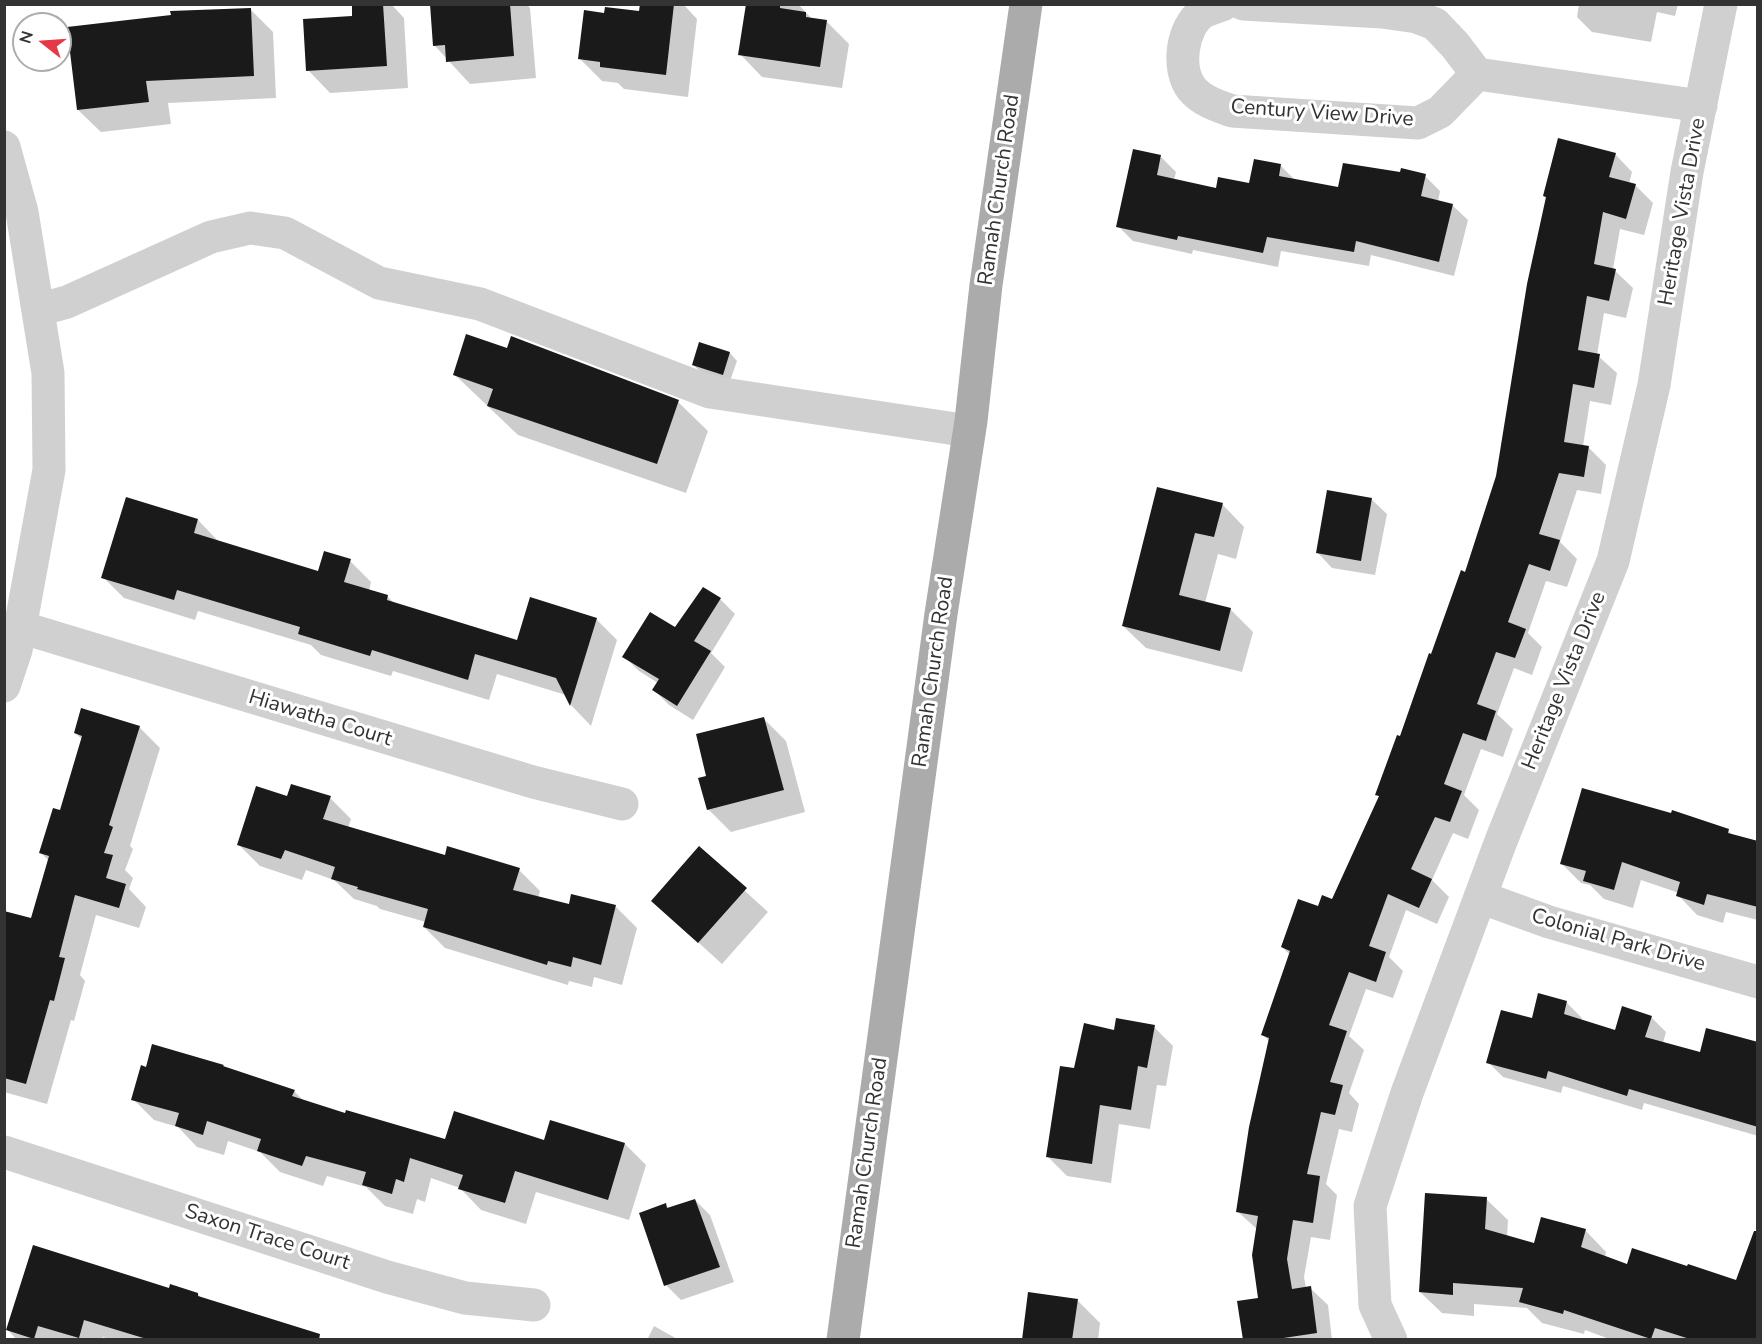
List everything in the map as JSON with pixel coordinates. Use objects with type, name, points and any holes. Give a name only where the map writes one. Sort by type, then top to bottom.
[{"type":"main road","name":"Ramah Church Road","points":[[843,1340],[1026,4]]},
{"type":"street","name":"Century View Drive","points":[[1224,4],[1202,13],[1186,34],[1182,57],[1185,78],[1192,90],[1210,103],[1232,111],[1418,123],[1440,112],[1477,74]]},
{"type":"street","points":[[1243,4],[1382,12],[1416,17],[1435,24],[1455,45],[1477,74],[1701,105]]},
{"type":"street","name":"Heritage Vista Drive","points":[[1391,1340],[1375,1305],[1370,1206],[1407,1093],[1480,897],[1612,561],[1654,385],[1688,172],[1721,4]]},
{"type":"street","points":[[4,147],[22,212],[48,373],[49,470],[16,650],[4,686]]},
{"type":"street","points":[[38,309],[67,302],[211,237],[250,228],[285,233],[379,284],[480,304],[710,392],[969,432]]},
{"type":"street","name":"Hiawatha Court","points":[[20,627],[511,775],[622,804]]},
{"type":"street","name":"Colonial Park Drive","points":[[1480,897],[1549,922],[1758,982]]},
{"type":"street","name":"Saxon Trace Court","points":[[4,1152],[387,1277],[465,1298],[534,1305]]},
{"type":"building","points":[[352,4],[383,4],[387,66],[306,71],[303,19],[352,16]]},
{"type":"building","points":[[430,4],[510,4],[514,56],[446,62],[445,45],[433,46]]},
{"type":"building","points":[[640,4],[674,4],[666,75],[600,67],[600,62],[578,59],[584,10],[604,13],[605,7],[639,11]]},
{"type":"building","points":[[746,4],[780,4],[780,8],[806,12],[806,17],[827,20],[820,67],[738,55]]},
{"type":"building","points":[[251,8],[254,76],[146,81],[149,102],[77,110],[72,68],[72,26],[171,15],[170,11]]},
{"type":"building","points":[[1558,138],[1616,153],[1609,177],[1636,184],[1626,219],[1603,212],[1594,264],[1616,269],[1609,301],[1587,296],[1578,350],[1600,354],[1594,388],[1573,384],[1564,442],[1589,446],[1584,477],[1559,473],[1539,534],[1560,540],[1550,571],[1529,564],[1508,622],[1526,629],[1515,658],[1496,652],[1477,704],[1496,711],[1486,741],[1463,733],[1444,784],[1462,791],[1450,822],[1435,817],[1411,869],[1432,879],[1419,908],[1388,894],[1369,946],[1386,952],[1376,982],[1349,972],[1329,1025],[1347,1031],[1330,1082],[1343,1085],[1335,1115],[1321,1112],[1307,1174],[1320,1176],[1313,1223],[1293,1220],[1287,1259],[1292,1289],[1311,1286],[1317,1333],[1270,1340],[1243,1340],[1237,1301],[1258,1298],[1252,1255],[1258,1216],[1236,1212],[1249,1127],[1269,1038],[1261,1035],[1290,951],[1281,947],[1298,899],[1318,906],[1322,895],[1332,899],[1379,796],[1375,795],[1397,735],[1400,736],[1461,570],[1465,572],[1496,476],[1527,284],[1546,197],[1543,196]]},
{"type":"building","points":[[1133,149],[1161,155],[1157,175],[1216,188],[1218,177],[1249,183],[1254,159],[1281,164],[1279,176],[1338,187],[1343,163],[1400,172],[1401,168],[1426,174],[1421,196],[1453,204],[1439,262],[1356,241],[1354,252],[1267,237],[1263,253],[1178,236],[1177,240],[1116,227]]},
{"type":"building","points":[[466,334],[507,348],[511,336],[679,400],[657,464],[487,406],[493,389],[453,375]]},
{"type":"building","points":[[699,342],[730,352],[723,375],[692,365]]},
{"type":"building","points":[[1157,487],[1223,503],[1214,537],[1195,533],[1179,595],[1231,608],[1220,651],[1122,626]]},
{"type":"building","points":[[1327,490],[1372,498],[1361,561],[1316,553]]},
{"type":"building","points":[[126,497],[198,519],[194,533],[318,571],[324,551],[351,559],[344,582],[388,595],[387,600],[517,640],[530,597],[597,618],[570,706],[556,678],[475,654],[468,680],[372,650],[370,656],[298,634],[300,627],[177,590],[174,600],[101,578]]},
{"type":"building","points":[[703,587],[721,598],[694,641],[711,651],[677,706],[652,690],[659,679],[622,657],[650,612],[675,627]]},
{"type":"building","points":[[81,708],[140,726],[109,825],[113,827],[104,853],[113,855],[106,878],[126,884],[119,908],[75,895],[59,957],[65,958],[54,1001],[50,1000],[26,1084],[4,1078],[4,911],[31,918],[49,856],[39,853],[53,808],[60,810],[82,736],[74,733]]},
{"type":"building","points":[[764,717],[784,790],[707,810],[698,778],[706,776],[696,734]]},
{"type":"building","points":[[291,784],[331,796],[323,819],[445,855],[447,846],[520,868],[513,890],[569,904],[571,894],[616,905],[601,965],[573,957],[571,967],[548,961],[547,965],[423,927],[428,909],[357,889],[358,887],[331,879],[335,867],[285,850],[281,859],[237,845],[256,786],[287,796]]},
{"type":"building","points":[[1582,788],[1671,813],[1672,810],[1729,829],[1728,833],[1758,841],[1758,907],[1707,894],[1704,905],[1676,896],[1680,882],[1622,862],[1614,890],[1583,881],[1586,871],[1560,864]]},
{"type":"building","points":[[699,846],[747,888],[698,943],[651,901]]},
{"type":"building","points":[[1538,993],[1567,1001],[1564,1014],[1615,1030],[1622,1006],[1652,1016],[1645,1037],[1700,1052],[1706,1028],[1758,1042],[1758,1127],[1629,1089],[1627,1096],[1548,1071],[1546,1079],[1486,1063],[1501,1010],[1532,1018]]},
{"type":"building","points":[[1116,1018],[1155,1025],[1147,1068],[1138,1066],[1131,1110],[1100,1105],[1092,1164],[1046,1157],[1060,1066],[1074,1068],[1084,1023],[1114,1030]]},
{"type":"building","points":[[152,1044],[224,1065],[295,1090],[292,1096],[345,1113],[346,1110],[445,1139],[454,1111],[544,1140],[550,1120],[625,1143],[608,1200],[515,1171],[505,1203],[458,1189],[463,1175],[410,1158],[404,1182],[396,1179],[392,1194],[362,1185],[366,1172],[306,1156],[302,1166],[257,1151],[261,1139],[207,1121],[203,1135],[175,1126],[179,1113],[131,1100],[141,1065],[146,1067]]},
{"type":"building","points":[[1425,1193],[1487,1197],[1485,1229],[1534,1243],[1541,1217],[1586,1229],[1581,1247],[1627,1264],[1632,1248],[1736,1280],[1754,1231],[1758,1231],[1758,1340],[1693,1340],[1655,1328],[1651,1339],[1564,1310],[1563,1314],[1519,1302],[1523,1288],[1453,1283],[1453,1295],[1419,1292]]},
{"type":"building","points":[[695,1199],[720,1267],[664,1286],[639,1213],[666,1203],[667,1208]]},
{"type":"building","points":[[33,1245],[169,1288],[170,1284],[198,1293],[198,1296],[320,1334],[319,1340],[150,1340],[84,1320],[79,1338],[38,1326],[34,1339],[6,1330]]},
{"type":"building","points":[[1028,1292],[1078,1299],[1072,1340],[1022,1340]]}]
